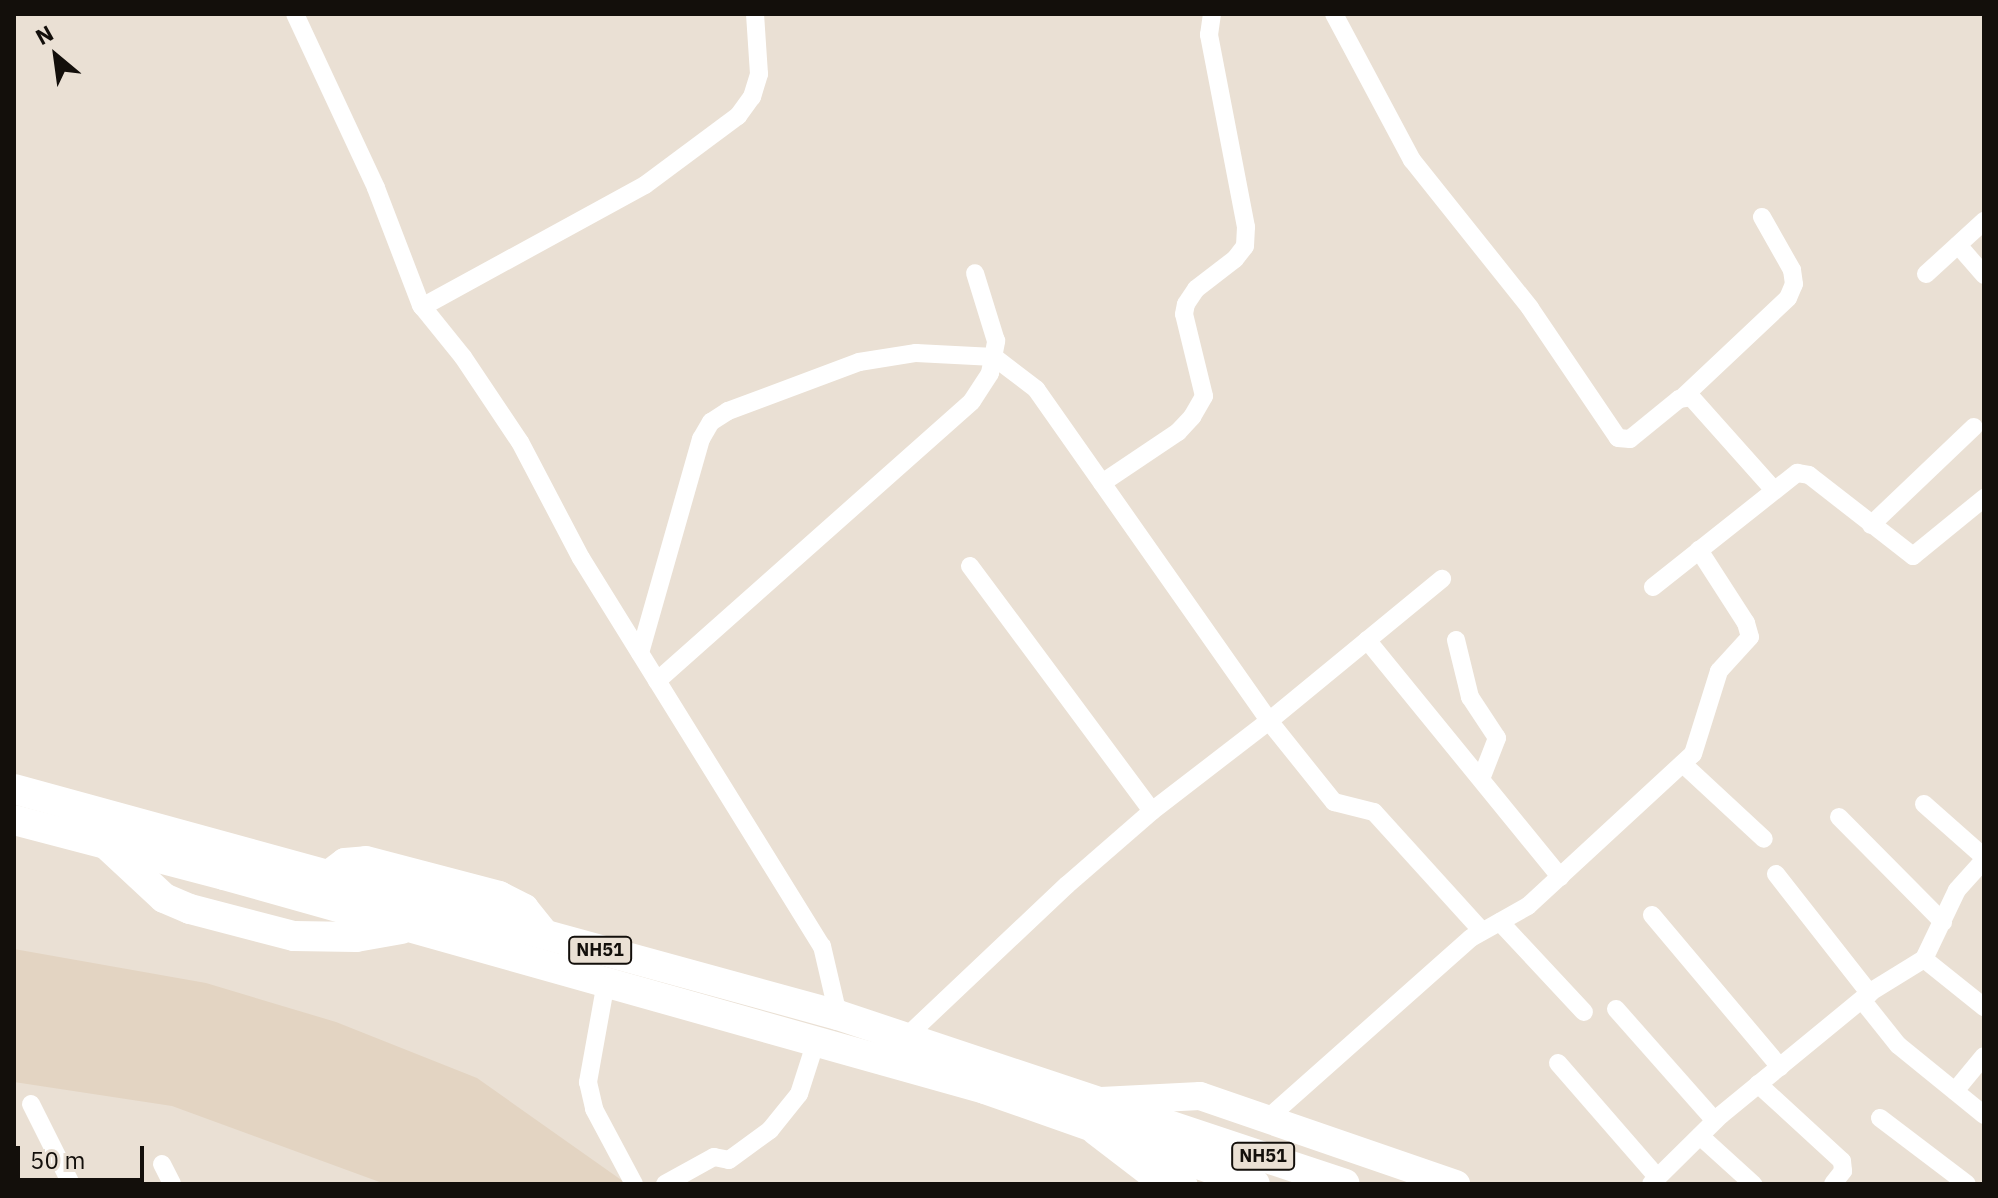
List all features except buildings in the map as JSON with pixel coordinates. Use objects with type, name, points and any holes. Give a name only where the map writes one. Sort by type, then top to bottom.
[{"type":"highway","name":"NH51","points":[[14,789],[838,1015],[1092,1113],[1175,1141],[1345,1184]]},
{"type":"highway","name":"NH51","points":[[14,820],[411,927],[985,1089],[1092,1113]]},
{"type":"highway","points":[[106,844],[164,898],[190,909],[294,936],[356,937],[411,927]]},
{"type":"highway","name":"NH51","points":[[1175,1141],[1255,1184]]},
{"type":"main road","points":[[1092,1113],[1200,1096],[1456,1184]]},
{"type":"main road","points":[[1092,1113],[1150,1173],[1183,1184]]},
{"type":"street","points":[[295,14],[376,188],[422,307],[463,357],[520,442],[581,558],[822,946],[838,1015]]},
{"type":"street","points":[[422,307],[645,185],[738,116],[752,97],[759,74],[755,14]]},
{"type":"street","points":[[1102,483],[1178,432],[1192,417],[1204,396],[1184,314],[1186,304],[1196,289],[1235,259],[1245,246],[1246,227],[1209,35],[1212,14]]},
{"type":"street","points":[[1334,14],[1412,160],[1527,304],[1618,438],[1630,439],[1683,397],[1788,298],[1794,284],[1792,270],[1762,217]]},
{"type":"street","points":[[1926,274],[1984,221]]},
{"type":"street","points":[[1958,245],[1984,275]]},
{"type":"street","points":[[657,681],[962,413],[982,388],[994,357],[993,322],[975,273]]},
{"type":"street","points":[[640,653],[701,439],[711,422],[728,411],[859,362],[916,353],[994,357],[1031,383],[1269,721],[1334,802],[1374,812],[1481,930]]},
{"type":"street","points":[[1683,397],[1694,399],[1774,490]]},
{"type":"street","points":[[1871,525],[1974,427]]},
{"type":"street","points":[[1653,587],[1792,474],[1806,473],[1908,555],[1917,555],[1984,498]]},
{"type":"street","points":[[1267,1119],[1481,930],[1523,911],[1683,764],[1696,748],[1721,668],[1750,637],[1746,623],[1699,550]]},
{"type":"street","points":[[970,566],[1152,811]]},
{"type":"street","points":[[904,1039],[1067,885],[1152,811],[1269,721],[1442,579]]},
{"type":"street","points":[[1367,640],[1560,877]]},
{"type":"street","points":[[1456,640],[1470,697],[1497,738],[1481,779]]},
{"type":"street","points":[[1683,764],[1764,839]]},
{"type":"street","points":[[1558,1063],[1654,1181],[1758,1084],[1866,997],[1924,959],[1957,890],[1984,858],[1924,804]]},
{"type":"street","points":[[1839,817],[1943,922]]},
{"type":"street","points":[[1776,874],[1898,1045],[1984,1115]]},
{"type":"street","points":[[1652,915],[1780,1067]]},
{"type":"street","points":[[1500,922],[1584,1012]]},
{"type":"street","points":[[1924,959],[1984,1007]]},
{"type":"street","points":[[606,982],[588,1082],[594,1109],[634,1184]]},
{"type":"street","points":[[1616,1009],[1715,1121]]},
{"type":"street","points":[[665,1184],[714,1157],[729,1160],[770,1130],[799,1094],[816,1041]]},
{"type":"street","points":[[1955,1091],[1984,1056]]},
{"type":"street","points":[[1758,1084],[1842,1161],[1843,1171],[1833,1184]]},
{"type":"street","points":[[31,1104],[71,1184]]},
{"type":"street","points":[[1880,1118],[1967,1184]]},
{"type":"street","points":[[1700,1136],[1753,1184]]},
{"type":"street","points":[[162,1164],[172,1184]]},
{"type":"shaded area","points":[[14,949],[206,983],[336,1022],[477,1078],[627,1184],[385,1184],[172,1106],[14,1082]]}]
